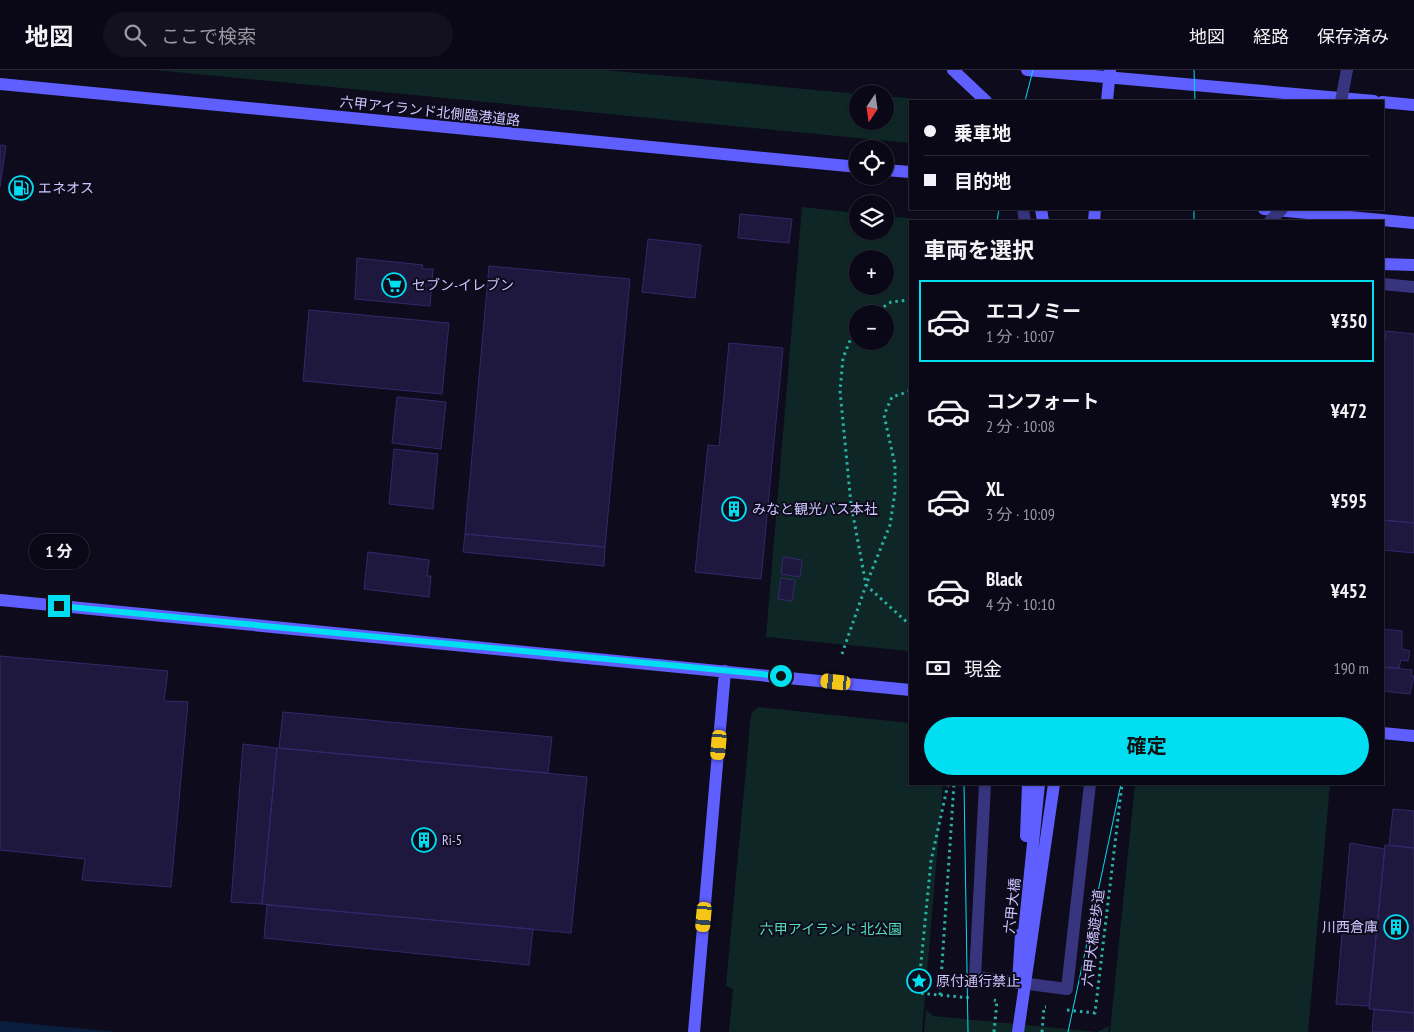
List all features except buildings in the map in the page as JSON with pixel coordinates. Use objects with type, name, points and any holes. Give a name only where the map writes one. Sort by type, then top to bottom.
[{"type":"street","points":[[953,70],[985,100]]},
{"type":"street","points":[[1027,70],[1110,74],[1364,100]]},
{"type":"street","points":[[1341,100],[1347,70]]},
{"type":"street","points":[[1107,100],[1110,74]]},
{"type":"street","name":"六甲アイランド北側臨港道路","points":[[0,84],[849,166]]},
{"type":"street","points":[[1384,102],[1414,105]]},
{"type":"street","points":[[894,171],[909,172]]},
{"type":"street","points":[[1275,210],[1382,220]]},
{"type":"street","points":[[1271,220],[1281,210]]},
{"type":"street","points":[[1384,220],[1414,223]]},
{"type":"street","points":[[1384,264],[1414,265]]},
{"type":"street","points":[[1384,284],[1414,287]]},
{"type":"street","points":[[0,600],[909,690]]},
{"type":"street","points":[[694,1032],[725,671]]},
{"type":"street","points":[[1384,733],[1414,736]]},
{"type":"street","points":[[985,785],[975,977],[1068,989],[1090,785]]},
{"type":"street","points":[[1016,1032],[1028,785]]},
{"type":"street","name":"六甲大橋","points":[[1016,1032],[1039,785]]},
{"type":"street","points":[[1016,1032],[1054,785]]},
{"type":"path","points":[[886,305],[891,302],[909,300]]},
{"type":"path","points":[[849,343],[843,358],[840,391],[851,504],[866,585],[909,624]]},
{"type":"path","points":[[842,654],[866,585],[890,525],[895,492],[895,465],[884,415],[892,397],[909,391]]},
{"type":"path","points":[[948,785],[931,861],[918,993],[978,999]]},
{"type":"path","points":[[940,994],[954,785]]},
{"type":"path","name":"六甲大橋遊歩道","points":[[1061,1009],[1095,1013],[1122,785]]},
{"type":"path","points":[[988,1000],[997,1001],[994,1032]]},
{"type":"path","points":[[1042,1032],[1044,1007],[1053,1008]]},
{"type":"green space","points":[[155,70],[605,70],[849,93],[849,130],[894,130],[894,97],[927,100],[909,100],[909,143]]},
{"type":"green space","points":[[802,207],[849,212],[849,240],[894,240],[894,217],[927,220],[909,220],[909,651],[766,637]]},
{"type":"green space","name":"六甲アイランド 北公園","points":[[758,707],[909,723],[909,785],[943,785],[922,1032],[729,1032],[733,989],[726,986],[751,714]]},
{"type":"green space","points":[[1135,785],[1330,785],[1308,1032],[1110,1032]]},
{"type":"green space","points":[[926,1010],[933,1016],[1097,1032],[924,1032]]},
{"type":"green space","points":[[1109,1026],[1108,1032],[1097,1032]]},
{"type":"water","points":[[0,1021],[118,1032],[0,1032]]},
{"type":"tram line","points":[[1025,100],[1033,70]]},
{"type":"tram line","points":[[1194,70],[1195,100]]},
{"type":"tram line","points":[[997,220],[999,210]]},
{"type":"tram line","points":[[1194,210],[1194,220]]},
{"type":"tram line","points":[[964,785],[968,1032]]},
{"type":"tram line","points":[[1068,1032],[1121,785]]},
{"type":"place","name":"エネオス","points":[[21,188]]},
{"type":"place","name":"セブン-イレブン","points":[[394,285]]},
{"type":"place","name":"みなと観光バス本社","points":[[734,509]]},
{"type":"place","name":"Ri-5","points":[[424,840]]},
{"type":"place","name":"川西倉庫","points":[[1396,927]]},
{"type":"place","name":"原付通行禁止","points":[[919,981]]},
{"type":"route","points":[[59,606],[781,676]]}]
